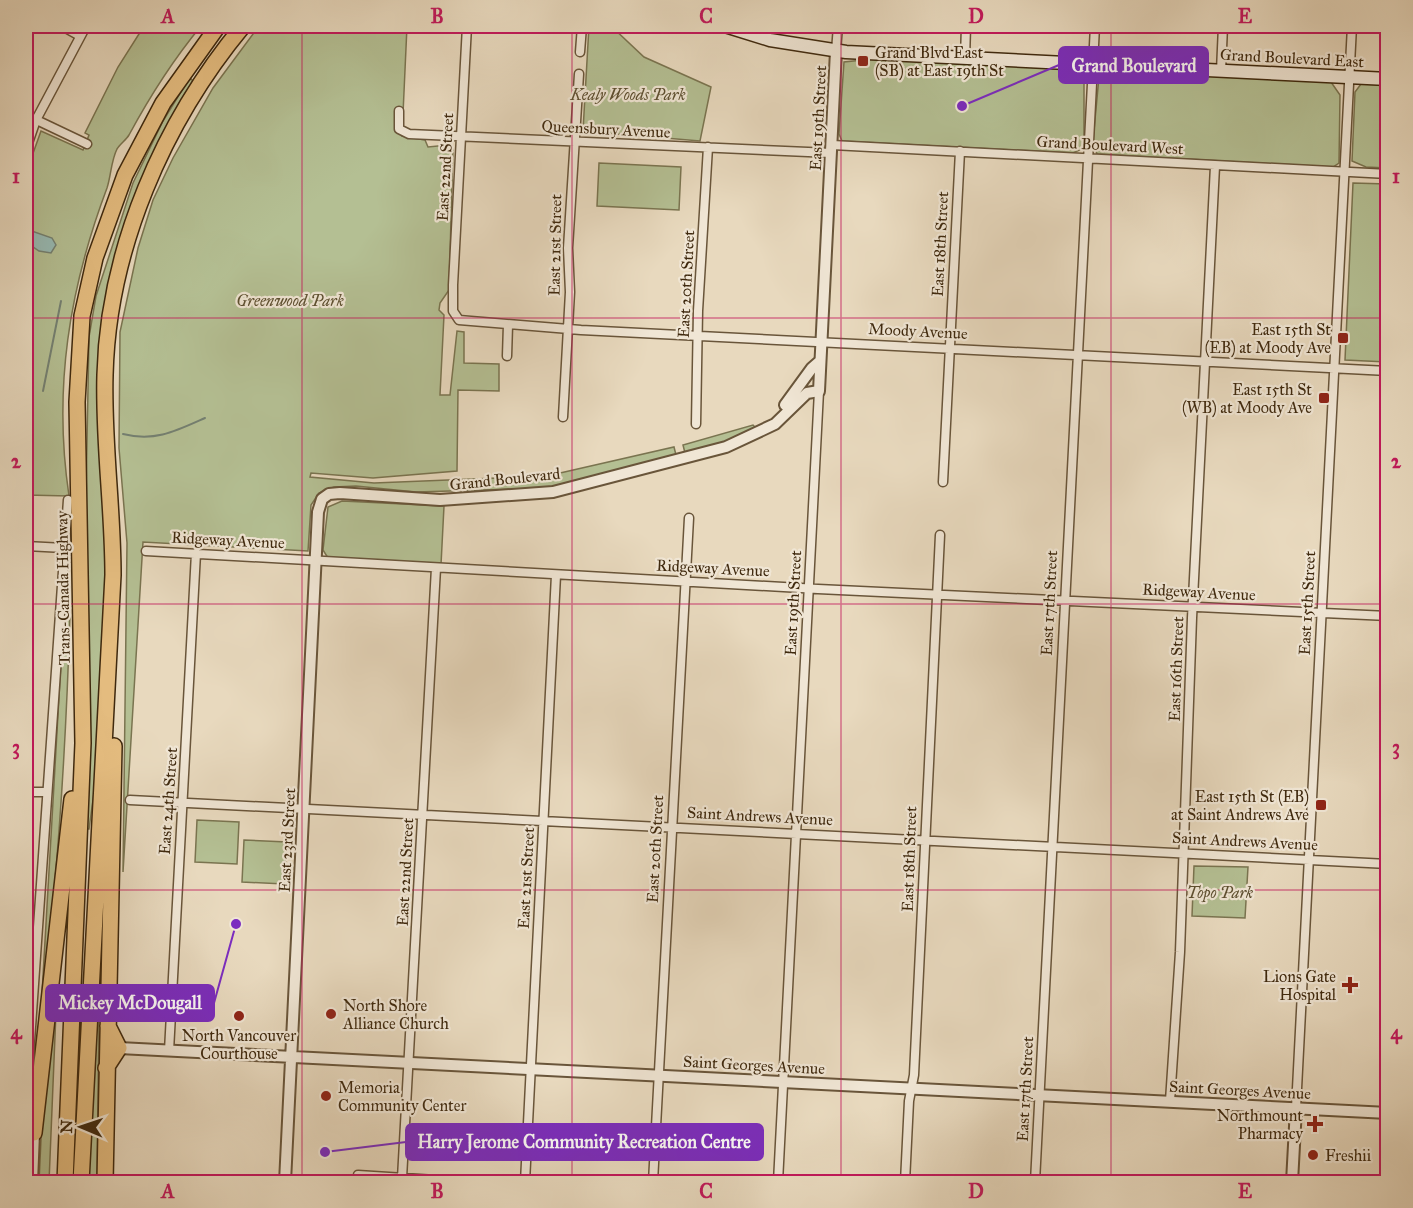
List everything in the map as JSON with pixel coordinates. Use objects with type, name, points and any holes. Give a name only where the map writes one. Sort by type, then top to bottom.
[{"type":"highway","name":"Trans-Canada Highway","points":[[65,1182],[82,797],[83,659],[77,383],[79,344],[88,288],[105,229],[129,167],[163,103],[218,26]]},
{"type":"highway","points":[[105,1182],[118,616],[105,374],[109,321],[121,266],[148,187],[172,135],[210,71],[243,26]]},
{"type":"highway","points":[[81,1182],[113,545]]},
{"type":"highway","points":[[34,1133],[71,812],[83,659]]},
{"type":"highway","points":[[106,1068],[119,1048],[108,1026]]},
{"type":"main road","name":"Grand Boulevard East","points":[[725,26],[770,40],[836,51],[1388,79]]},
{"type":"street","points":[[62,26],[80,36]]},
{"type":"street","points":[[26,149],[36,120],[86,26]]},
{"type":"street","name":"East 22nd Street","points":[[453,311],[467,26]]},
{"type":"street","points":[[580,52],[582,26]]},
{"type":"street","name":"East 19th Street","points":[[778,1182],[838,26]]},
{"type":"street","points":[[965,58],[966,26]]},
{"type":"street","name":"East 17th Street","points":[[1035,1182],[1095,26]]},
{"type":"street","points":[[1221,71],[1223,26]]},
{"type":"street","name":"East 15th Street","points":[[1292,1182],[1352,26]]},
{"type":"street","name":"East 21st Street","points":[[563,417],[568,329],[568,248],[579,74]]},
{"type":"street","name":"Queensbury Avenue","points":[[399,111],[401,132],[574,142],[831,149]]},
{"type":"street","points":[[26,115],[87,144]]},
{"type":"street","name":"East 20th Street","points":[[696,423],[708,147]]},
{"type":"street","name":"Grand Boulevard West","points":[[831,149],[960,151],[1388,174]]},
{"type":"street","name":"East 18th Street","points":[[943,482],[960,151]]},
{"type":"street","name":"East 16th Street","points":[[1170,1101],[1184,853],[1193,606],[1215,165]]},
{"type":"street","name":"Moody Avenue","points":[[453,311],[459,320],[468,322],[568,329],[1388,371]]},
{"type":"street","points":[[507,356],[508,325]]},
{"type":"street","name":"Grand Boulevard","points":[[757,432],[792,399],[812,368],[820,361]]},
{"type":"street","name":"Grand Boulevard","points":[[322,499],[329,494],[340,493],[440,500],[553,492],[710,452],[775,424],[807,393],[819,391]]},
{"type":"street","name":"East 23rd Street","points":[[285,1182],[316,561],[322,499]]},
{"type":"street","points":[[32,1182],[34,1133],[31,1126],[28,1041],[68,500]]},
{"type":"street","name":"East 20th Street","points":[[653,1182],[689,518]]},
{"type":"street","name":"East 18th Street","points":[[905,1182],[911,1088],[914,1075],[940,535]]},
{"type":"street","points":[[26,546],[64,548]]},
{"type":"street","name":"Ridgeway Avenue","points":[[146,551],[556,575],[1388,616]]},
{"type":"street","name":"East 24th Street","points":[[170,1051],[196,553]]},
{"type":"street","name":"East 22nd Street","points":[[402,1178],[436,568]]},
{"type":"street","name":"East 21st Street","points":[[525,1182],[556,575]]},
{"type":"street","points":[[26,792],[46,792]]},
{"type":"street","name":"Saint Andrews Avenue","points":[[130,800],[1388,864]]},
{"type":"street","name":"Saint Georges Avenue","points":[[119,1048],[1388,1113]]},
{"type":"street","points":[[358,1174],[467,1182]]},
{"type":"green space","points":[[144,26],[201,26],[171,65],[129,135],[117,149],[83,264],[74,302],[64,378],[64,456],[69,496],[26,495],[26,173],[41,131],[83,150],[89,135],[85,133],[118,67]]},
{"type":"green space","name":"Greenwood Park","points":[[259,26],[407,26],[402,136],[425,140],[428,147],[448,145],[453,149],[449,290],[440,303],[439,310],[444,315],[440,395],[450,395],[457,331],[464,332],[464,363],[499,364],[499,391],[458,390],[457,471],[373,478],[311,473],[310,477],[374,483],[547,476],[674,447],[676,455],[554,488],[416,492],[356,486],[334,487],[319,493],[311,505],[308,551],[143,542],[123,872],[127,543],[119,448],[120,332],[138,248],[153,200],[173,158],[213,88]]},
{"type":"green space","name":"Kealy Woods Park","points":[[589,26],[611,26],[644,57],[711,87],[700,141],[583,131]]},
{"type":"green space","points":[[882,58],[1084,69],[1084,148],[1073,153],[842,141],[839,134],[844,62]]},
{"type":"green space","points":[[1105,72],[1331,82],[1340,95],[1339,163],[1333,167],[1097,154],[1093,141],[1099,77]]},
{"type":"green space","points":[[191,79],[193,81],[191,88],[118,257],[105,484],[106,576],[97,771],[89,829],[86,829],[85,545],[89,337],[96,296],[133,183],[163,121]]},
{"type":"green space","points":[[1361,84],[1387,85],[1387,168],[1366,167],[1352,161],[1355,92]]},
{"type":"green space","points":[[599,163],[681,167],[679,210],[597,206]]},
{"type":"green space","points":[[1353,183],[1387,184],[1387,362],[1345,360]]},
{"type":"green space","points":[[753,425],[755,427],[734,440],[685,453],[683,445]]},
{"type":"green space","points":[[342,501],[444,506],[441,565],[328,558],[323,550],[328,507]]},
{"type":"green space","points":[[70,614],[60,813],[41,1011],[63,627]]},
{"type":"green space","points":[[197,820],[239,822],[237,864],[195,862]]},
{"type":"green space","points":[[244,840],[287,842],[284,884],[242,882]]},
{"type":"green space","name":"Topo Park","points":[[1194,866],[1248,867],[1245,918],[1192,916]]},
{"type":"green space","points":[[100,920],[97,1182],[87,1182]]},
{"type":"green space","points":[[59,939],[49,1182],[39,1182],[42,1118]]},
{"type":"water","points":[[26,229],[52,238],[56,245],[51,253],[39,251],[26,242]]},
{"type":"waterway","points":[[43,391],[61,301]]},
{"type":"waterway","points":[[123,434],[155,436],[175,431],[205,418]]},
{"type":"place","name":"Grand Blvd East (SB) at East 19th St","points":[[863,61]]},
{"type":"place","name":"Grand Boulevard","points":[[962,106]]},
{"type":"place","name":"East 15th St (EB) at Moody Ave","points":[[1343,338]]},
{"type":"place","name":"East 15th St (WB) at Moody Ave","points":[[1324,398]]},
{"type":"place","name":"East 15th St (EB) at Saint Andrews Ave","points":[[1321,805]]},
{"type":"place","name":"Mickey McDougall","points":[[236,924]]},
{"type":"place","name":"Lions Gate Hospital","points":[[1350,985]]},
{"type":"place","name":"North Shore Alliance Church","points":[[331,1014]]},
{"type":"place","name":"North Vancouver Courthouse","points":[[239,1016]]},
{"type":"place","name":"Memoria Community Center","points":[[326,1096]]},
{"type":"place","name":"Northmount Pharmacy","points":[[1315,1124]]},
{"type":"place","name":"Harry Jerome Community Recreation Centre","points":[[325,1152]]},
{"type":"place","name":"Freshii","points":[[1313,1155]]}]
